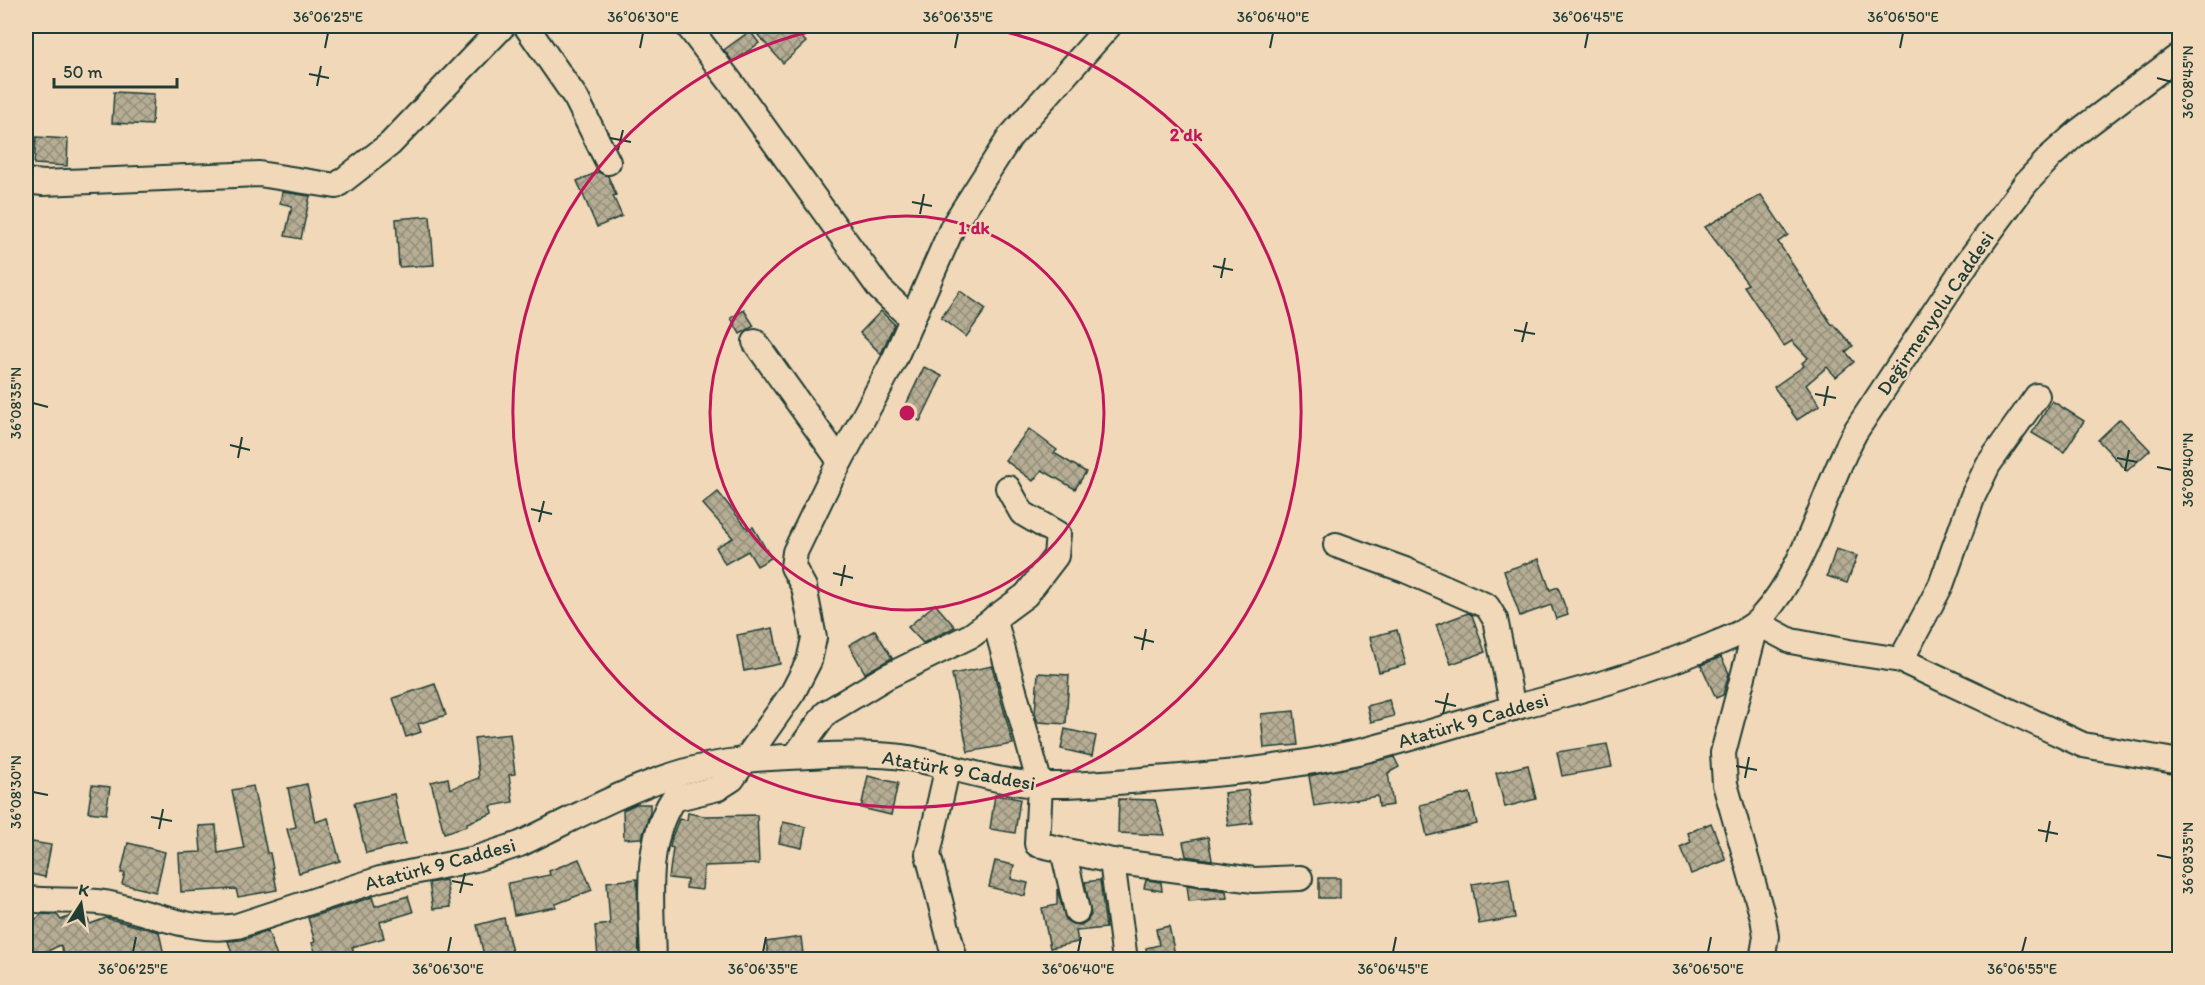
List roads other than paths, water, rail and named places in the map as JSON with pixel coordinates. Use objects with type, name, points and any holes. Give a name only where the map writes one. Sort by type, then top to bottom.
[{"type":"street","points":[[26,181],[66,182],[259,174],[336,186],[390,144],[503,26]]},
{"type":"street","points":[[526,26],[576,98],[608,162]]},
{"type":"street","points":[[687,26],[739,93],[880,289],[912,319]]},
{"type":"street","points":[[653,960],[652,858],[663,814],[673,799],[718,788],[732,779],[793,692],[809,661],[814,638],[804,587],[793,567],[795,552],[894,360],[953,226],[1010,137],[1109,26]]},
{"type":"street","name":"Değirmenyolu Caddesi","points":[[1757,623],[1787,585],[1801,558],[1841,458],[1855,432],[1967,263],[2005,211],[2026,183],[2079,131],[2180,56]]},
{"type":"street","points":[[755,342],[840,461]]},
{"type":"street","points":[[1902,660],[1941,585],[1973,496],[1988,465],[2037,396]]},
{"type":"street","points":[[795,756],[826,713],[886,677],[972,635],[1026,595],[1056,556],[1058,534],[1022,513],[1008,488]]},
{"type":"street","points":[[1336,545],[1405,570],[1487,606],[1496,619],[1513,708]]},
{"type":"street","points":[[994,618],[1040,785],[1037,844],[1112,861],[1254,880],[1300,878]]},
{"type":"street","points":[[1762,960],[1766,936],[1763,918],[1725,784],[1723,768],[1723,753],[1757,623],[1791,640],[1902,660],[2083,745],[2180,762]]},
{"type":"street","name":"Atatürk 9 Caddesi","points":[[26,899],[79,900],[106,904],[192,925],[223,928],[237,926],[380,879],[475,859],[501,851],[649,784],[701,767],[745,760],[795,756],[879,755],[948,766],[1040,785],[1196,776],[1293,765],[1395,742],[1608,683],[1724,640],[1757,623]]},
{"type":"street","points":[[948,766],[928,854],[955,960]]},
{"type":"street","points":[[1063,850],[1077,911]]},
{"type":"street","points":[[1112,861],[1125,960]]}]
